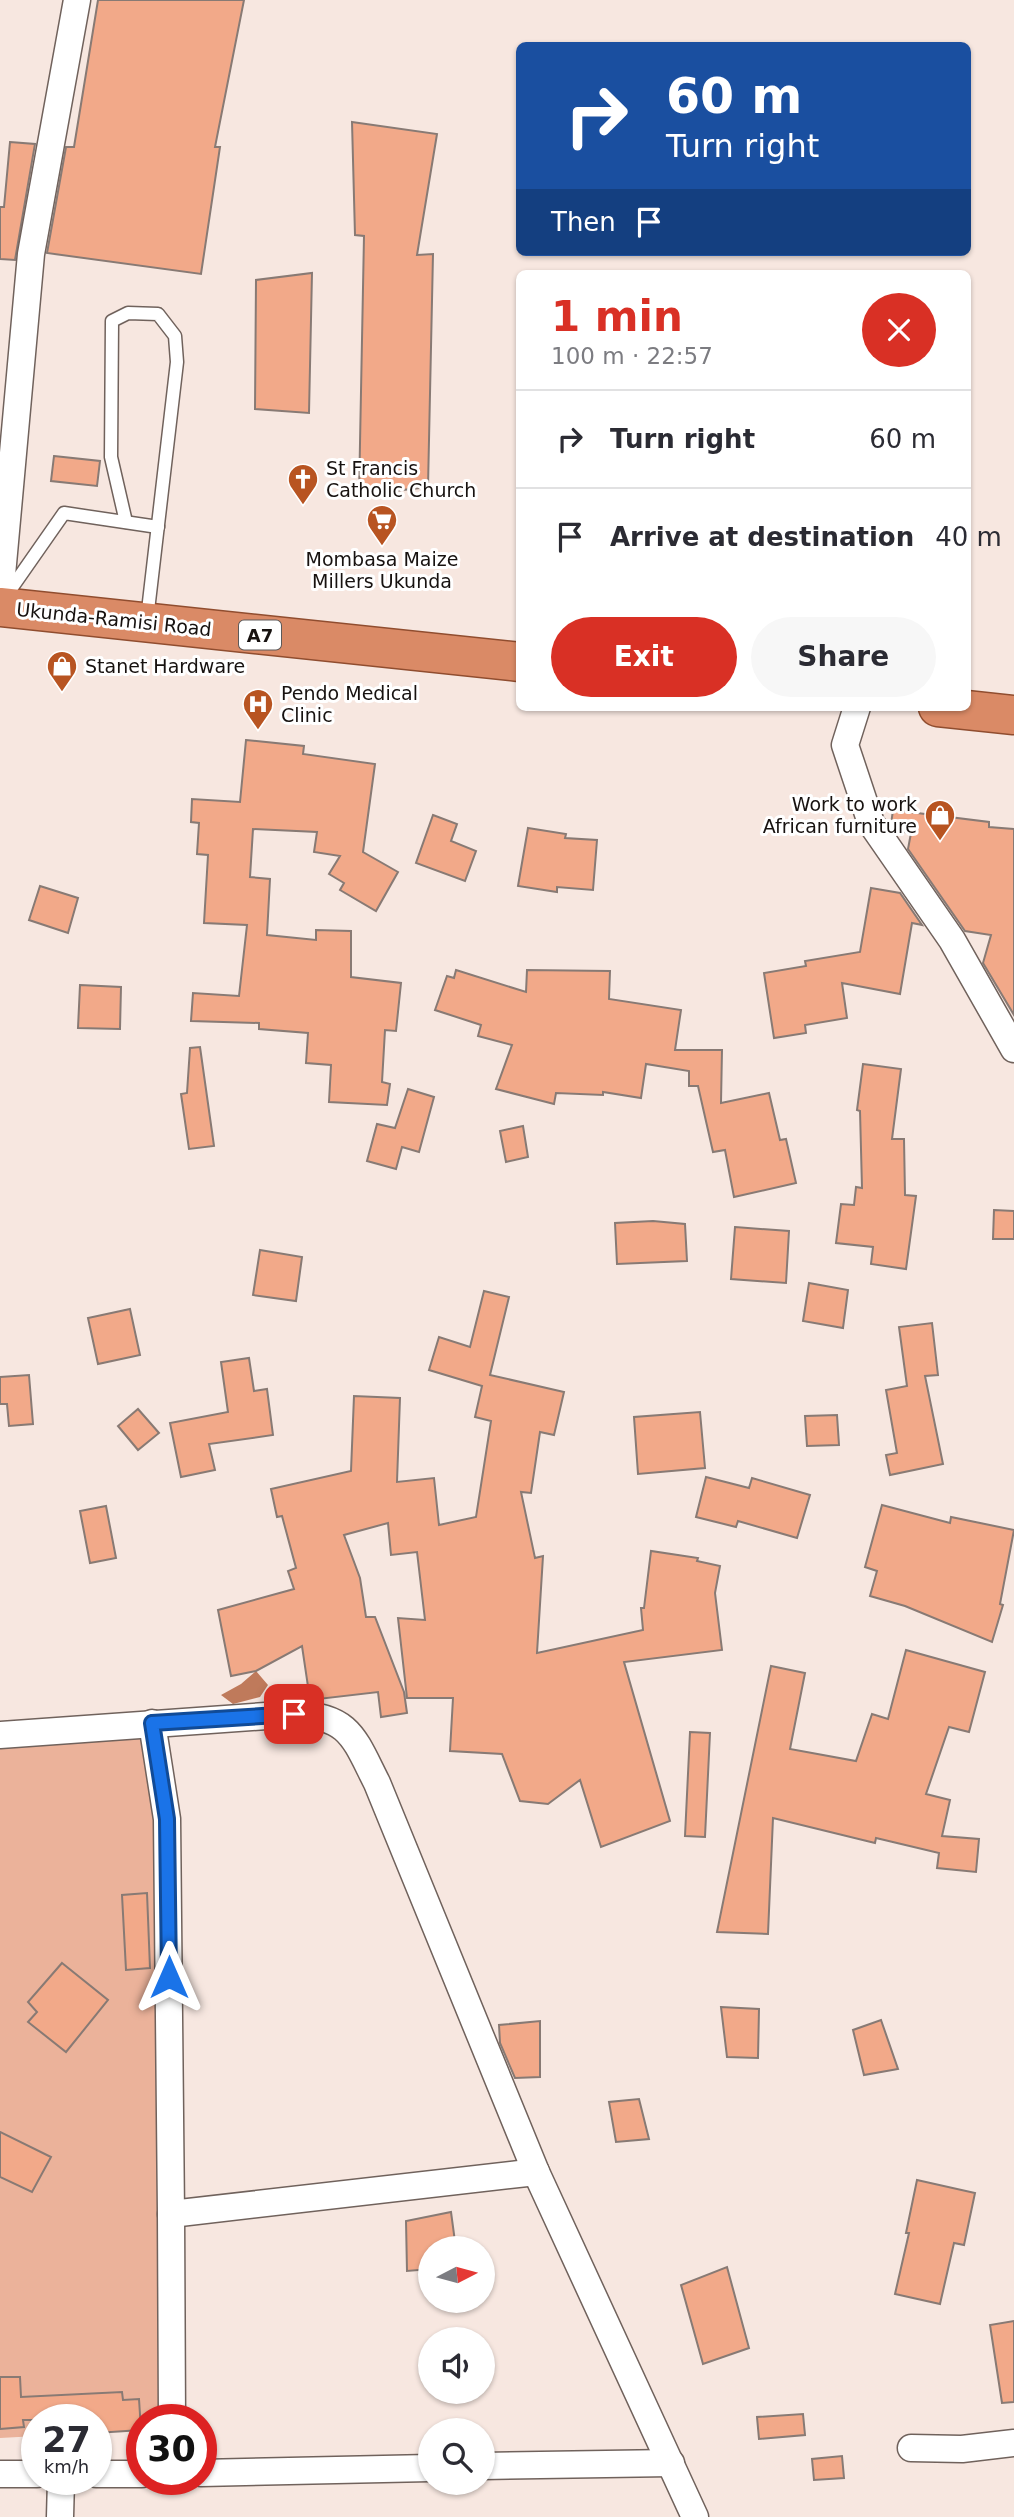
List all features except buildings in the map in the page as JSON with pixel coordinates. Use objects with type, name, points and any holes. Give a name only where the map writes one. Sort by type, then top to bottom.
[{"type":"highway","name":"Ukunda-Ramisi Road","points":[[0,606],[516,662]]},
{"type":"highway","points":[[971,710],[1014,715]]},
{"type":"street","points":[[0,597],[31,254],[77,0]]},
{"type":"street","points":[[856,711],[845,745],[871,823],[952,940],[1014,1049]]},
{"type":"street","points":[[0,1735],[311,1714],[333,1720],[355,1740],[377,1783],[536,2172],[695,2517]]},
{"type":"street","points":[[152,1723],[167,1819],[172,2404]]},
{"type":"street","points":[[171,2214],[536,2172]]},
{"type":"street","points":[[911,2448],[962,2449],[1014,2442]]},
{"type":"street","points":[[495,2466],[671,2463]]},
{"type":"street","points":[[217,2473],[418,2468]]},
{"type":"street","points":[[0,2474],[21,2474]]},
{"type":"street","points":[[60,2517],[61,2495]]},
{"type":"lane","points":[[126,522],[111,457],[112,321],[128,313],[158,314],[175,336],[177,362],[147,623]]},
{"type":"lane","points":[[0,606],[64,513],[158,527]]},
{"type":"shaded area","points":[[256,1671],[268,1685],[260,1697],[233,1704],[221,1695],[241,1684]]},
{"type":"shaded area","points":[[143,1737],[157,1820],[158,2404],[126,2404],[126,2431],[112,2432],[112,2404],[21,2404],[21,2437],[0,2438],[0,1747]]},
{"type":"place","name":"St Francis Catholic Church","points":[[303,506]]},
{"type":"place","name":"Mombasa Maize Millers Ukunda","points":[[382,547]]},
{"type":"place","name":"Stanet Hardware","points":[[62,693]]},
{"type":"place","name":"Pendo Medical Clinic","points":[[258,731]]},
{"type":"place","name":"Work to work African furniture","points":[[940,842]]},
{"type":"route","points":[[169,1977],[167,1819],[152,1723],[294,1714]]}]
